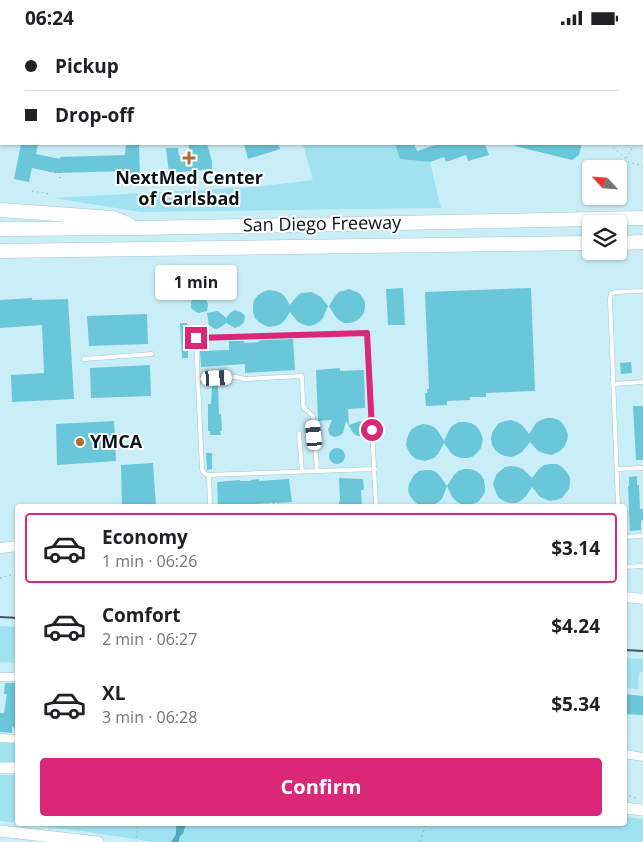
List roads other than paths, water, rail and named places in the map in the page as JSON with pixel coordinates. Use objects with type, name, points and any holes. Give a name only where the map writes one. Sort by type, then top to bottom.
[{"type":"highway","points":[[0,210],[113,218],[138,228]]},
{"type":"highway","name":"San Diego Freeway","points":[[0,229],[643,218]]},
{"type":"highway","points":[[627,243],[643,242]]},
{"type":"highway","name":"San Diego Freeway","points":[[0,251],[582,243]]},
{"type":"main road","points":[[0,768],[15,768]]},
{"type":"main road","points":[[627,808],[643,810]]},
{"type":"main road","points":[[0,831],[98,842]]},
{"type":"street","points":[[0,548],[15,546]]},
{"type":"street","points":[[627,597],[643,599]]},
{"type":"street","points":[[0,677],[15,677]]},
{"type":"street","points":[[0,738],[15,739]]},
{"type":"street","points":[[627,754],[643,757]]},
{"type":"lane","points":[[618,504],[610,299],[611,294],[615,292],[643,291]]},
{"type":"lane","points":[[375,469],[209,476],[204,474],[202,469],[196,338],[367,333],[375,469],[376,504]]},
{"type":"lane","points":[[84,359],[152,354]]},
{"type":"lane","points":[[198,379],[302,376],[303,405],[313,416],[317,471]]},
{"type":"lane","points":[[613,384],[643,382]]},
{"type":"lane","points":[[299,433],[302,472]]},
{"type":"lane","points":[[617,469],[643,468]]},
{"type":"lane","points":[[209,476],[210,504]]},
{"type":"lane","points":[[627,537],[643,536]]},
{"type":"lane","points":[[627,567],[643,566]]},
{"type":"railway","points":[[0,617],[15,618]]},
{"type":"railway","points":[[627,650],[643,651]]},
{"type":"place","name":"NextMed Center of Carlsbad","points":[[189,158]]},
{"type":"place","name":"YMCA","points":[[80,442]]}]
